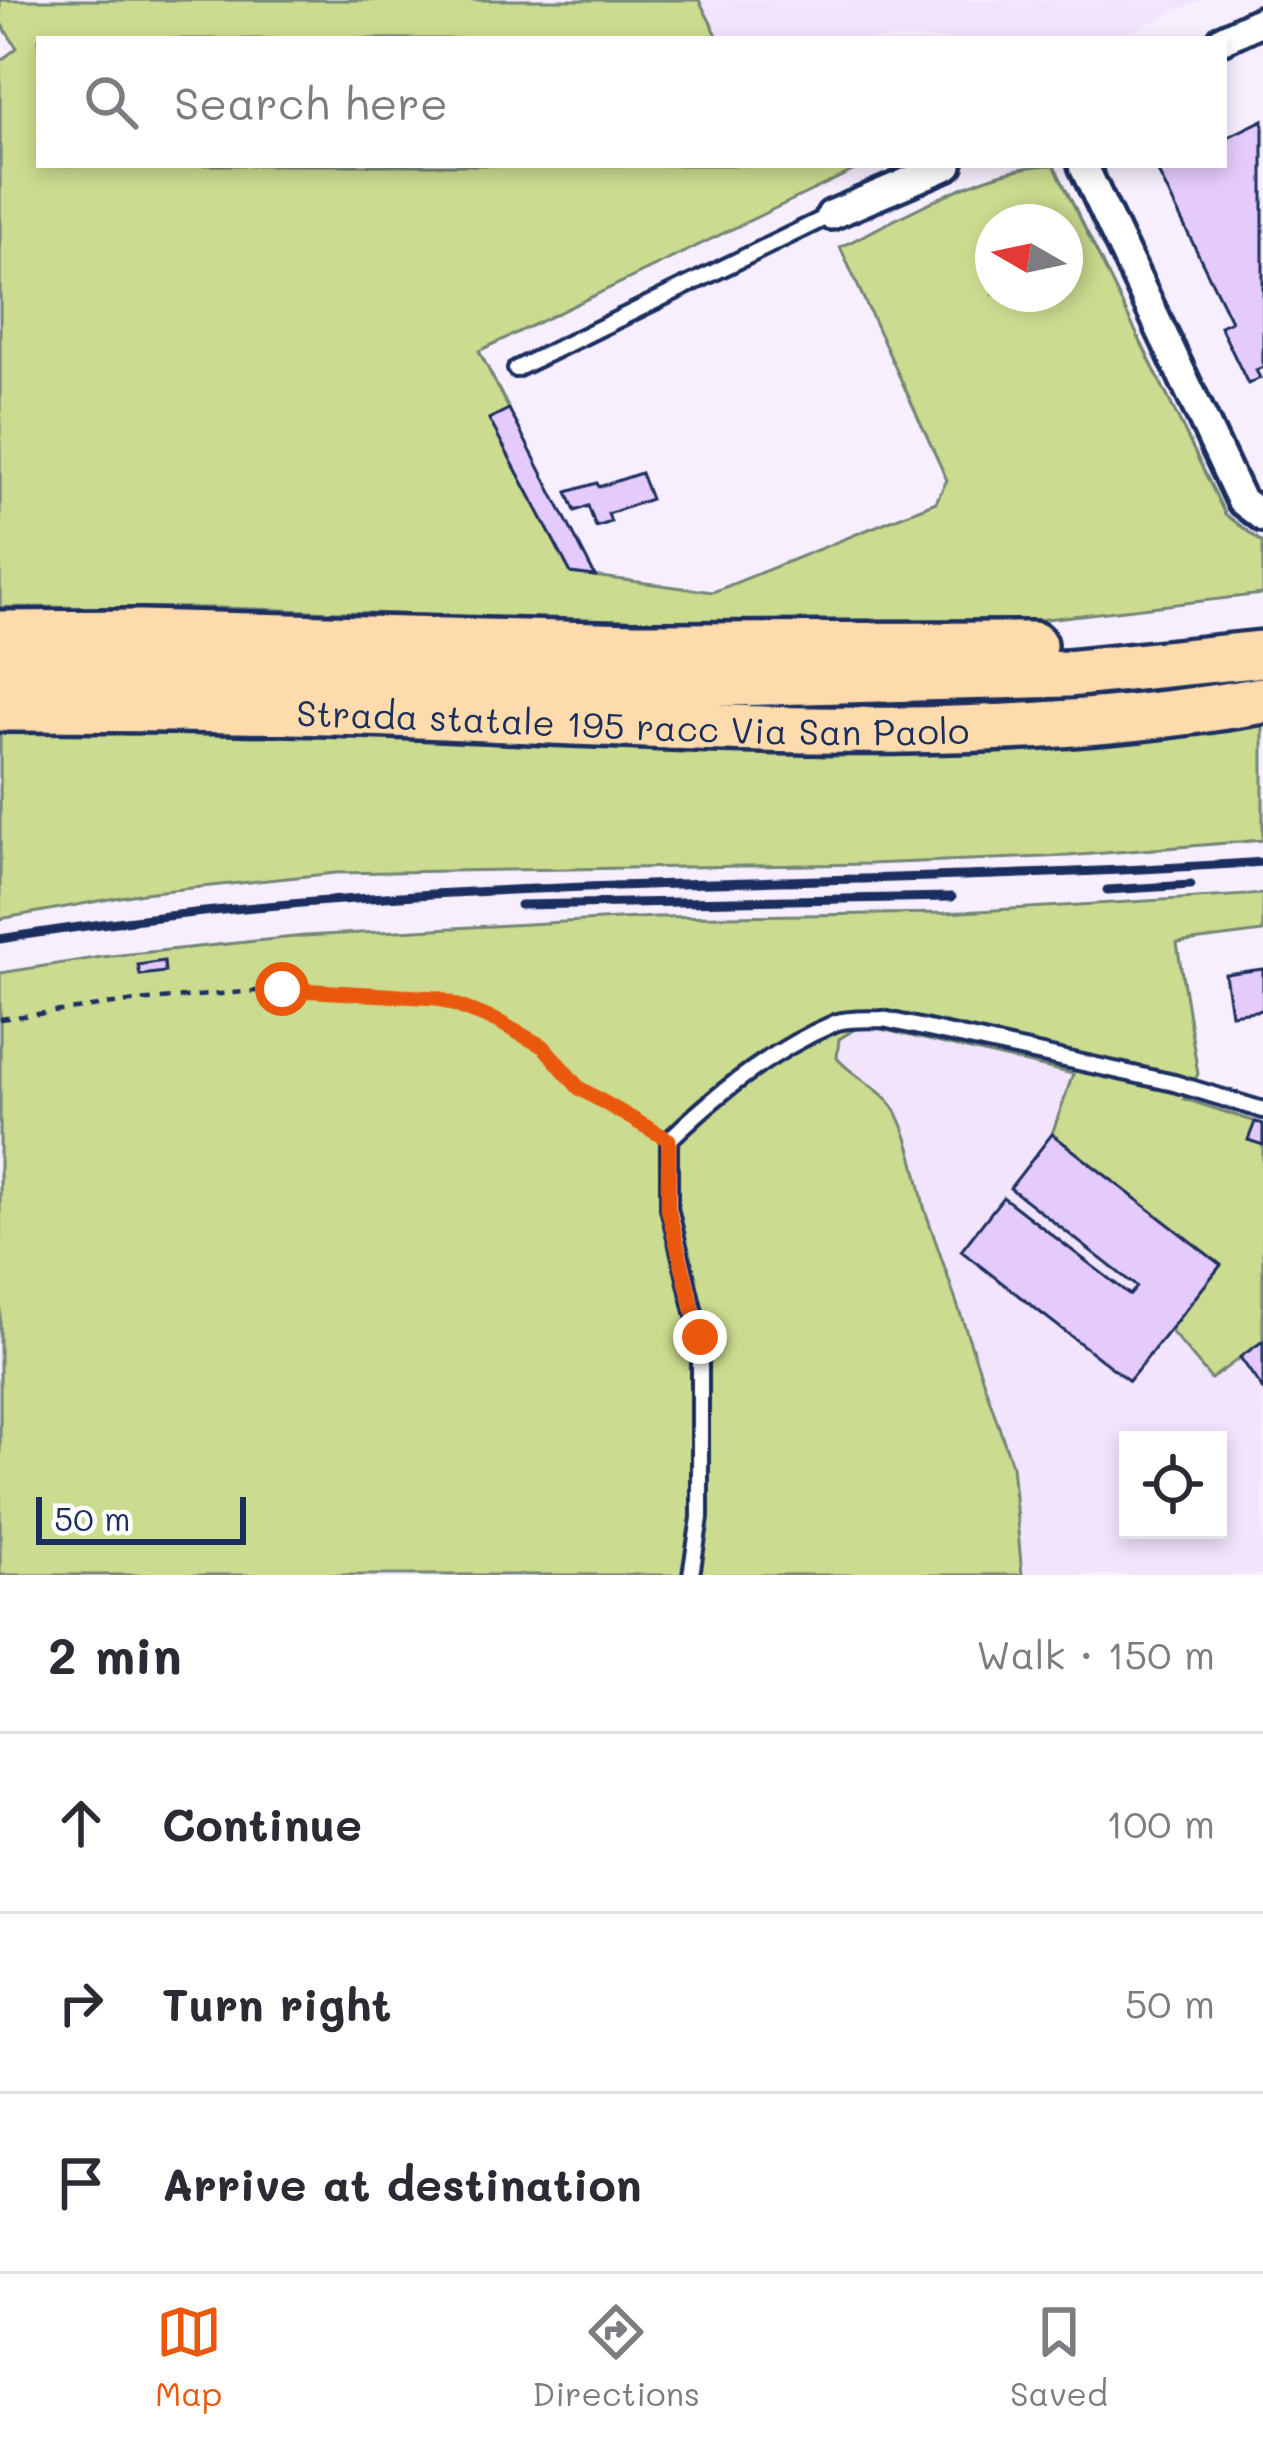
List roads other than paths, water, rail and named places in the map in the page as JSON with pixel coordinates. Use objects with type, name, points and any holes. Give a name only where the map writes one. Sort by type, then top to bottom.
[{"type":"highway","points":[[0,634],[140,632],[635,646],[1020,646],[1263,623]]},
{"type":"highway","name":"Strada statale 195 racc Via San Paolo","points":[[0,708],[389,692],[902,680],[1088,672],[1263,654]]},
{"type":"highway","name":"Strada statale 195 racc Via San Paolo","points":[[0,665],[389,692],[715,728],[885,730],[1108,720],[1263,700]]},
{"type":"street","points":[[1227,37],[1263,20]]},
{"type":"street","points":[[832,215],[940,168]]},
{"type":"street","points":[[1084,168],[1241,500],[1263,517]]},
{"type":"lane","points":[[516,369],[832,215]]},
{"type":"lane","points":[[692,1575],[700,1518],[700,1337],[668,1208],[669,1140],[706,1104],[839,1021],[883,1019],[1174,1083],[1263,1110]]},
{"type":"railway","points":[[0,939],[157,917],[472,892],[1263,862]]},
{"type":"railway","points":[[1107,890],[1191,885]]},
{"type":"railway","points":[[520,905],[952,897]]}]
